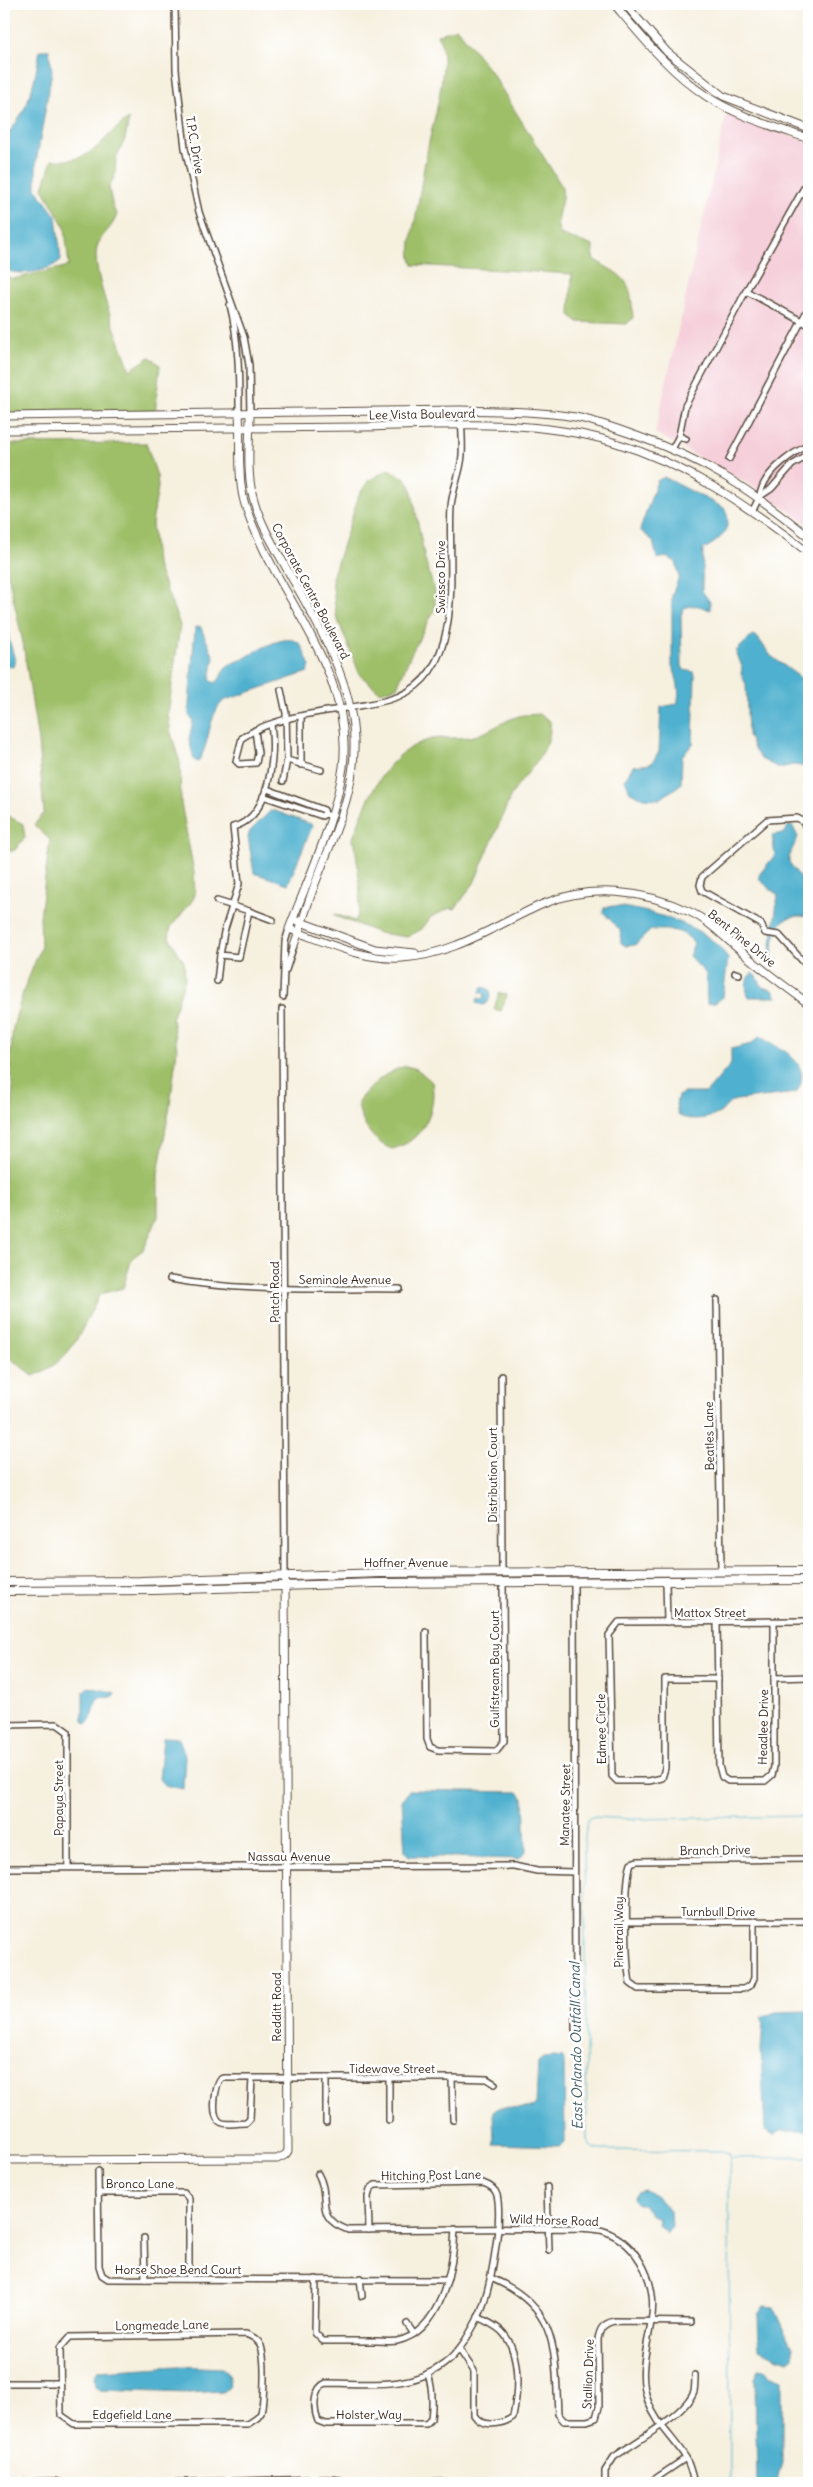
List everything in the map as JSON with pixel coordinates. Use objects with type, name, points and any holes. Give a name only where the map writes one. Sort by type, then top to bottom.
[{"type":"main road","name":"Hoffner Avenue","points":[[4,1582],[181,1580],[285,1576],[809,1570]]},
{"type":"main road","points":[[666,1581],[677,1575],[715,1575],[721,1571]]},
{"type":"main road","points":[[600,1582],[606,1578],[648,1577],[655,1572]]},
{"type":"main road","points":[[473,1582],[492,1578],[502,1573]]},
{"type":"main road","points":[[503,1582],[515,1577],[537,1573]]},
{"type":"main road","points":[[146,1590],[149,1588],[171,1586],[181,1580]]},
{"type":"main road","name":"Hoffner Avenue","points":[[4,1591],[146,1590],[473,1582],[809,1580]]},
{"type":"main road","points":[[4,1585],[36,1585],[43,1581]]},
{"type":"main road","points":[[80,1591],[90,1585],[106,1585],[112,1581]]},
{"type":"street","name":"T.P.C. Drive","points":[[175,4],[176,70],[184,148],[199,212],[244,337],[249,365],[250,414]]},
{"type":"street","points":[[614,4],[668,66],[707,96],[757,120],[809,139]]},
{"type":"street","points":[[625,4],[667,52],[723,96],[809,129]]},
{"type":"street","points":[[672,448],[679,436],[685,406],[746,291],[809,179]]},
{"type":"street","points":[[801,193],[809,197]]},
{"type":"street","name":"T.P.C. Drive","points":[[224,285],[234,320],[239,365],[239,414]]},
{"type":"street","points":[[746,291],[809,325]]},
{"type":"street","points":[[728,459],[809,307]]},
{"type":"street","name":"Lee Vista Boulevard","points":[[4,416],[461,410],[575,417],[672,448],[724,474],[761,496],[809,537]]},
{"type":"street","name":"Swissco Drive","points":[[255,730],[285,720],[390,699],[410,690],[428,673],[445,639],[450,619],[452,489],[462,457],[461,410]]},
{"type":"street","name":"Corporate Centre Boulevard","points":[[239,414],[243,496],[253,527],[334,682],[344,737],[342,767],[328,815],[285,942],[283,997]]},
{"type":"street","name":"Corporate Centre Boulevard","points":[[250,414],[252,495],[262,523],[322,633],[340,672],[351,708],[354,740],[352,777],[341,820],[318,875],[284,978]]},
{"type":"street","points":[[112,415],[113,429]]},
{"type":"street","name":"Lee Vista Boulevard","points":[[4,430],[461,424],[534,427],[572,432],[614,443],[700,477],[753,510],[809,553]]},
{"type":"street","points":[[679,436],[686,439]]},
{"type":"street","points":[[753,510],[761,496],[762,489],[779,466],[796,451],[809,445]]},
{"type":"street","points":[[761,496],[771,489],[792,465],[809,455]]},
{"type":"street","points":[[281,690],[286,713],[286,760],[283,781]]},
{"type":"street","points":[[301,717],[301,765]]},
{"type":"street","points":[[217,981],[224,932],[239,884],[233,827],[241,825],[254,811],[267,789],[273,757],[271,725]]},
{"type":"street","points":[[255,730],[258,753],[256,763],[239,764],[236,761],[242,738],[255,730]]},
{"type":"street","points":[[286,760],[321,770]]},
{"type":"street","points":[[267,789],[324,810],[328,815],[341,820]]},
{"type":"street","points":[[263,796],[322,816],[328,815]]},
{"type":"street","points":[[809,831],[801,820],[797,818],[767,820],[702,877],[700,885],[702,891],[760,924],[765,933],[779,935],[809,968]]},
{"type":"street","name":"Bent Pine Drive","points":[[289,929],[347,950],[375,957],[403,958],[428,954],[472,939],[544,904],[611,891],[648,896],[690,912],[716,928],[771,976],[809,1004]]},
{"type":"street","points":[[217,901],[273,920]]},
{"type":"street","points":[[220,955],[239,956],[249,911]]},
{"type":"street","name":"Bent Pine Drive","points":[[293,919],[374,949],[428,954]]},
{"type":"street","name":"Patch Road","points":[[282,1009],[285,1576]]},
{"type":"street","name":"Seminole Avenue","points":[[170,1279],[213,1287],[400,1289]]},
{"type":"street","name":"Beatles Lane","points":[[717,1300],[721,1571]]},
{"type":"street","name":"Distribution Court","points":[[501,1376],[502,1573]]},
{"type":"street","name":"Redditt Road","points":[[4,2162],[10,2160],[282,2158],[285,2155],[288,2147],[288,2078],[285,1576]]},
{"type":"street","points":[[666,1581],[667,1622]]},
{"type":"street","name":"Gulfstream Bay Court","points":[[426,1632],[427,1739],[430,1747],[438,1750],[496,1751],[504,1741],[503,1582]]},
{"type":"street","name":"Manatee Street","points":[[574,1582],[575,2029]]},
{"type":"street","name":"Mattox Street","points":[[613,1628],[619,1622],[809,1622]]},
{"type":"street","name":"Headlee Drive","points":[[717,1622],[719,1766],[722,1777],[728,1781],[765,1781],[772,1775],[774,1767],[774,1622]]},
{"type":"street","name":"Edmee Circle","points":[[613,1628],[609,1635],[611,1766],[612,1776],[617,1781],[649,1781],[662,1778],[665,1768],[665,1679],[718,1679]]},
{"type":"street","points":[[774,1678],[809,1677]]},
{"type":"street","name":"Papaya Street","points":[[4,1725],[57,1724],[66,1729],[69,1737],[68,1867]]},
{"type":"street","name":"Branch Drive","points":[[628,1872],[631,1863],[637,1861],[809,1860]]},
{"type":"street","name":"Nassau Avenue","points":[[4,1868],[514,1866],[537,1871],[574,1872]]},
{"type":"street","name":"Pinetrail Way","points":[[628,1872],[629,1975],[630,1983],[638,1989],[743,1989],[751,1985],[754,1978],[754,1921]]},
{"type":"street","name":"Turnbull Drive","points":[[628,1922],[809,1921]]},
{"type":"street","name":"Tidewave Street","points":[[252,2078],[250,2119],[246,2123],[223,2123],[218,2120],[215,2116],[216,2084],[224,2078],[252,2078],[487,2078],[495,2084]]},
{"type":"street","points":[[326,2078],[326,2122]]},
{"type":"street","points":[[389,2078],[390,2120]]},
{"type":"street","points":[[452,2078],[453,2120]]},
{"type":"street","name":"Horse Shoe Bend Court","points":[[98,2172],[99,2266],[102,2275],[108,2280],[360,2278],[447,2280]]},
{"type":"street","name":"Wild Horse Road","points":[[318,2174],[323,2182],[323,2205],[328,2219],[336,2226],[348,2230],[582,2228],[604,2231],[634,2251],[646,2271],[653,2301],[652,2321],[642,2368],[648,2401],[659,2425],[686,2458],[694,2483]]},
{"type":"street","name":"Hitching Post Lane","points":[[369,2230],[368,2197],[370,2189],[376,2185],[474,2183],[491,2186],[497,2194],[497,2228]]},
{"type":"street","points":[[547,2187],[548,2250]]},
{"type":"street","name":"Bronco Lane","points":[[98,2192],[184,2194],[189,2199],[189,2279]]},
{"type":"street","points":[[316,2279],[315,2333],[323,2341],[396,2341],[414,2334],[427,2322],[436,2308],[447,2280],[454,2250],[455,2228]]},
{"type":"street","name":"Holster Way","points":[[428,2374],[432,2386],[432,2408],[431,2419],[426,2424],[326,2424],[318,2421],[315,2415],[316,2391],[320,2385],[326,2383],[410,2381],[428,2374],[444,2364],[459,2349],[478,2317],[491,2278],[497,2228]]},
{"type":"street","points":[[144,2238],[145,2279]]},
{"type":"street","points":[[360,2278],[362,2296]]},
{"type":"street","name":"Stallion Drive","points":[[491,2278],[526,2297],[537,2310],[545,2325],[556,2356],[558,2414],[564,2421],[587,2422],[596,2418],[599,2407],[598,2339],[600,2330],[605,2324],[614,2321],[652,2321]]},
{"type":"street","points":[[459,2349],[474,2371],[474,2415],[477,2419],[482,2423],[493,2423],[507,2422],[514,2417],[516,2366],[512,2346],[504,2333],[478,2317]]},
{"type":"street","points":[[652,2321],[692,2322]]},
{"type":"street","points":[[407,2324],[414,2334]]},
{"type":"street","name":"Longmeade Lane","points":[[60,2383],[60,2348],[70,2338],[246,2334],[256,2339],[261,2347],[263,2383]]},
{"type":"street","points":[[605,2483],[605,2471],[614,2457],[684,2405],[694,2391],[695,2375]]},
{"type":"street","points":[[4,2383],[60,2383]]},
{"type":"street","name":"Edgefield Lane","points":[[60,2383],[62,2415],[74,2424],[248,2424],[257,2418],[260,2413],[263,2383]]},
{"type":"street","points":[[650,2483],[686,2458]]},
{"type":"street","points":[[152,2483],[340,2480],[348,2483]]},
{"type":"street","points":[[417,2483],[501,2480],[514,2483]]},
{"type":"street","points":[[9,2483],[62,2483]]},
{"type":"shaded area","points":[[727,112],[809,142],[809,525],[759,490],[655,433]]},
{"type":"green space","points":[[457,28],[493,75],[561,185],[562,197],[558,215],[560,234],[593,246],[593,259],[625,281],[631,294],[633,318],[627,324],[578,322],[570,315],[572,274],[413,265],[411,241],[443,73],[441,45],[437,35]]},
{"type":"green space","points":[[129,119],[125,139],[116,158],[115,175],[109,188],[113,208],[117,214],[113,223],[99,242],[96,258],[102,289],[130,370],[150,357],[160,365],[155,414],[4,414],[4,275],[13,279],[69,266],[65,228],[43,188],[52,160],[79,158],[88,154]]},
{"type":"green space","points":[[146,443],[157,476],[158,487],[152,523],[156,563],[180,625],[168,715],[180,763],[181,803],[194,873],[195,895],[171,927],[169,937],[184,962],[185,979],[172,1019],[177,1049],[158,1174],[158,1217],[144,1249],[132,1258],[123,1288],[100,1294],[81,1332],[67,1353],[47,1369],[33,1376],[4,1353],[4,1142],[11,1128],[13,1095],[10,1061],[13,1027],[23,992],[41,947],[40,917],[50,840],[34,825],[44,813],[38,741],[23,643],[4,556],[4,444]]},
{"type":"green space","points":[[389,469],[405,478],[411,487],[425,560],[435,592],[435,609],[411,654],[397,687],[380,692],[360,675],[336,615],[332,578],[359,495],[368,481]]},
{"type":"green space","points":[[539,714],[550,721],[547,743],[537,761],[511,796],[474,883],[455,909],[450,908],[431,917],[422,929],[407,937],[379,933],[335,916],[335,914],[355,921],[358,914],[360,884],[355,841],[352,841],[371,795],[388,767],[413,746],[428,740],[474,736],[519,716]]},
{"type":"green space","points":[[4,814],[23,824],[25,837],[15,850],[4,853]]},
{"type":"green space","points":[[499,993],[507,995],[501,1011],[494,1009]]},
{"type":"green space","points":[[406,1066],[417,1069],[432,1082],[432,1104],[425,1124],[412,1140],[392,1149],[378,1141],[368,1130],[361,1116],[358,1101],[379,1079],[392,1071]]},
{"type":"water","points":[[40,50],[49,50],[52,71],[36,163],[36,189],[56,216],[61,260],[49,268],[17,273],[4,269],[4,139],[25,107],[35,76]]},
{"type":"water","points":[[664,477],[724,508],[728,521],[727,527],[720,538],[703,549],[702,591],[710,602],[710,610],[700,606],[690,606],[683,609],[681,616],[682,666],[684,670],[694,672],[695,675],[693,744],[682,756],[681,784],[660,799],[643,798],[630,792],[625,779],[633,766],[651,764],[659,752],[661,707],[677,704],[679,695],[672,666],[672,595],[679,577],[676,562],[667,557],[657,559],[653,541],[640,530],[657,481]]},
{"type":"water","points":[[4,622],[15,660],[13,667],[4,665]]},
{"type":"water","points":[[200,626],[214,657],[210,680],[215,683],[229,665],[279,641],[294,640],[300,644],[310,666],[308,672],[223,701],[211,722],[205,747],[198,762],[194,760],[189,739],[193,721],[189,715],[189,704],[195,628]]},
{"type":"water","points":[[753,635],[758,638],[771,656],[809,684],[809,767],[793,765],[779,768],[761,759],[748,735],[746,684],[741,674],[742,667],[736,651]]},
{"type":"water","points":[[270,811],[275,811],[311,824],[312,827],[288,884],[254,873],[248,837],[250,831]]},
{"type":"water","points":[[792,825],[798,837],[789,856],[789,862],[809,891],[809,917],[798,916],[783,921],[776,933],[772,960],[769,960],[778,895],[760,880],[759,875],[775,855],[772,835],[785,833],[788,826]]},
{"type":"water","points":[[613,906],[660,915],[677,921],[708,937],[720,947],[728,959],[723,997],[715,1003],[707,1004],[706,974],[689,956],[694,943],[689,938],[680,932],[651,930],[635,945],[626,946],[621,943],[620,930],[603,912],[604,908]]},
{"type":"water","points":[[752,973],[758,978],[762,987],[773,990],[777,997],[749,997],[746,984]]},
{"type":"water","points":[[482,987],[489,989],[491,994],[488,1002],[483,1005],[476,1003],[478,998],[483,999],[485,994],[480,992]]},
{"type":"water","points":[[759,1037],[786,1052],[798,1064],[802,1077],[796,1093],[736,1100],[729,1103],[721,1112],[706,1118],[693,1119],[678,1115],[676,1104],[678,1096],[684,1093],[706,1093],[731,1064],[731,1049],[751,1044]]},
{"type":"water","points":[[89,1687],[116,1693],[112,1697],[98,1698],[91,1719],[86,1724],[83,1721],[83,1692]]},
{"type":"water","points":[[163,1738],[179,1738],[185,1756],[183,1789],[164,1785],[159,1779]]},
{"type":"water","points":[[410,1790],[518,1792],[524,1800],[526,1852],[519,1859],[409,1856],[405,1852],[402,1800]]},
{"type":"water","points":[[809,2011],[809,2131],[781,2131],[774,2135],[765,2129],[761,2050],[763,2021],[761,2017],[776,2012]]},
{"type":"water","points":[[543,2058],[563,2058],[564,2063],[565,2142],[559,2146],[494,2144],[493,2112],[500,2107],[532,2108],[536,2105],[538,2062]]},
{"type":"water","points":[[644,2190],[655,2195],[670,2211],[671,2226],[667,2233],[658,2225],[659,2218],[651,2215],[643,2204],[638,2205],[633,2199],[637,2192]]},
{"type":"water","points":[[764,2306],[774,2307],[793,2348],[793,2358],[789,2361],[759,2349],[758,2314]]},
{"type":"water","points":[[178,2366],[222,2368],[228,2373],[230,2387],[223,2391],[188,2393],[100,2390],[95,2386],[94,2376],[98,2371]]},
{"type":"water","points":[[758,2369],[765,2370],[769,2375],[782,2380],[782,2464],[777,2480],[771,2483],[757,2482],[755,2380]]},
{"type":"waterway","name":"East Orlando Outfall Canal","points":[[730,2483],[729,2172],[731,2158],[729,2153],[723,2151],[598,2150],[591,2147],[587,2140],[584,1846],[587,1820],[591,1817],[636,1819],[809,1816]]},
{"type":"waterway","points":[[733,2158],[809,2157]]}]
